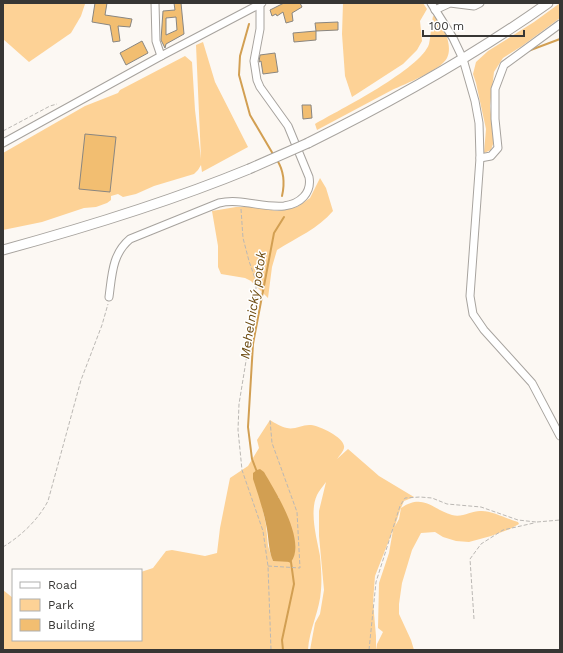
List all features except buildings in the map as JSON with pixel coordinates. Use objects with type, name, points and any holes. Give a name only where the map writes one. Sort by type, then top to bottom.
[{"type":"main road","points":[[3,250],[78,230],[155,205],[249,169],[308,143],[398,96],[463,59],[548,3]]},
{"type":"street","points":[[155,3],[156,40],[161,56]]},
{"type":"street","points":[[480,3],[474,6],[450,3],[433,6],[453,38],[463,59],[475,101],[479,123],[480,158],[470,296],[473,314],[484,330],[532,382],[560,436]]},
{"type":"street","points":[[3,143],[161,56],[261,4],[260,29],[254,61],[257,80],[260,88],[281,116],[292,135],[309,177],[309,187],[305,195],[299,201],[284,206],[230,201],[219,203],[130,239],[121,247],[116,257],[109,297]]},
{"type":"street","points":[[480,158],[491,156],[498,148],[495,119],[496,89],[504,65],[560,24]]},
{"type":"path","points":[[3,131],[50,106],[57,104],[64,109]]},
{"type":"path","points":[[241,202],[243,238],[256,281],[256,290],[254,312],[239,404],[238,430],[242,470],[263,531],[268,566],[271,650]]},
{"type":"path","points":[[3,548],[22,533],[42,513],[48,501],[81,380],[102,325],[109,297]]},
{"type":"path","points":[[268,566],[300,568],[296,512],[272,443],[270,420]]},
{"type":"path","points":[[369,650],[376,582],[397,514],[405,498],[432,498],[447,504],[481,507],[518,520],[536,522]]},
{"type":"path","points":[[474,620],[470,559],[481,544],[503,530],[536,522],[560,520]]},
{"type":"green space","points":[[3,3],[85,4],[81,16],[71,33],[29,62],[3,39]]},
{"type":"green space","points":[[343,3],[423,3],[427,9],[420,21],[422,41],[417,50],[403,64],[352,97],[345,76],[342,34]]},
{"type":"green space","points":[[560,3],[560,18],[503,58],[494,72],[490,106],[494,141],[491,150],[484,153],[486,129],[473,74],[476,62],[488,51],[534,22]]},
{"type":"green space","points":[[433,16],[441,19],[449,44],[449,54],[443,63],[430,72],[392,90],[317,130],[315,124],[396,77],[423,54],[429,44]]},
{"type":"green space","points":[[203,42],[215,82],[248,147],[202,172],[201,165],[194,174],[154,186],[136,194],[123,197],[118,194],[111,196],[111,200],[107,203],[96,207],[84,208],[42,222],[3,230],[3,153],[85,106],[118,93],[120,90],[185,56],[192,62],[195,110],[201,159],[196,45]]},
{"type":"green space","points":[[320,178],[326,188],[333,211],[314,228],[277,250],[272,267],[268,298],[251,281],[245,278],[221,274],[218,267],[218,246],[212,211],[236,207],[253,207],[278,211],[297,207],[310,198]]},
{"type":"green space","points":[[270,420],[287,428],[305,425],[320,427],[330,432],[343,443],[343,451],[337,459],[348,449],[379,476],[414,497],[404,501],[400,510],[395,526],[399,519],[401,508],[415,502],[422,502],[456,516],[477,511],[489,512],[518,522],[519,524],[491,536],[469,542],[456,541],[443,537],[435,532],[421,533],[412,550],[402,583],[399,604],[399,614],[414,650],[376,650],[310,650],[315,623],[320,614],[324,590],[319,536],[319,511],[326,482],[317,495],[314,509],[314,526],[320,556],[321,586],[319,605],[310,635],[308,650],[3,650],[3,590],[12,597],[12,641],[142,641],[142,572],[153,568],[166,551],[172,550],[205,556],[217,553],[220,528],[230,478],[248,466],[259,448],[257,440]],"holes":[[[279,497],[273,561],[268,546],[262,506]],[[393,530],[389,553],[379,583],[378,628],[383,632],[377,644],[376,650],[373,602],[375,576]]]},
{"type":"shaded area","points":[[260,469],[264,472],[288,516],[295,542],[295,553],[291,562],[273,561],[271,556],[265,518],[253,479],[253,473]]},
{"type":"waterway","name":"Mehelnický potok","points":[[249,24],[240,56],[239,75],[250,115],[273,154]]},
{"type":"waterway","points":[[528,51],[560,39]]},
{"type":"waterway","name":"Mehelnický potok","points":[[277,160],[283,177],[282,196]]},
{"type":"waterway","name":"Mehelnický potok","points":[[257,472],[252,459],[248,427],[253,344],[274,233],[284,217]]},
{"type":"waterway","name":"Mehelnický potok","points":[[283,650],[282,640],[294,584],[291,562],[289,561]]}]
